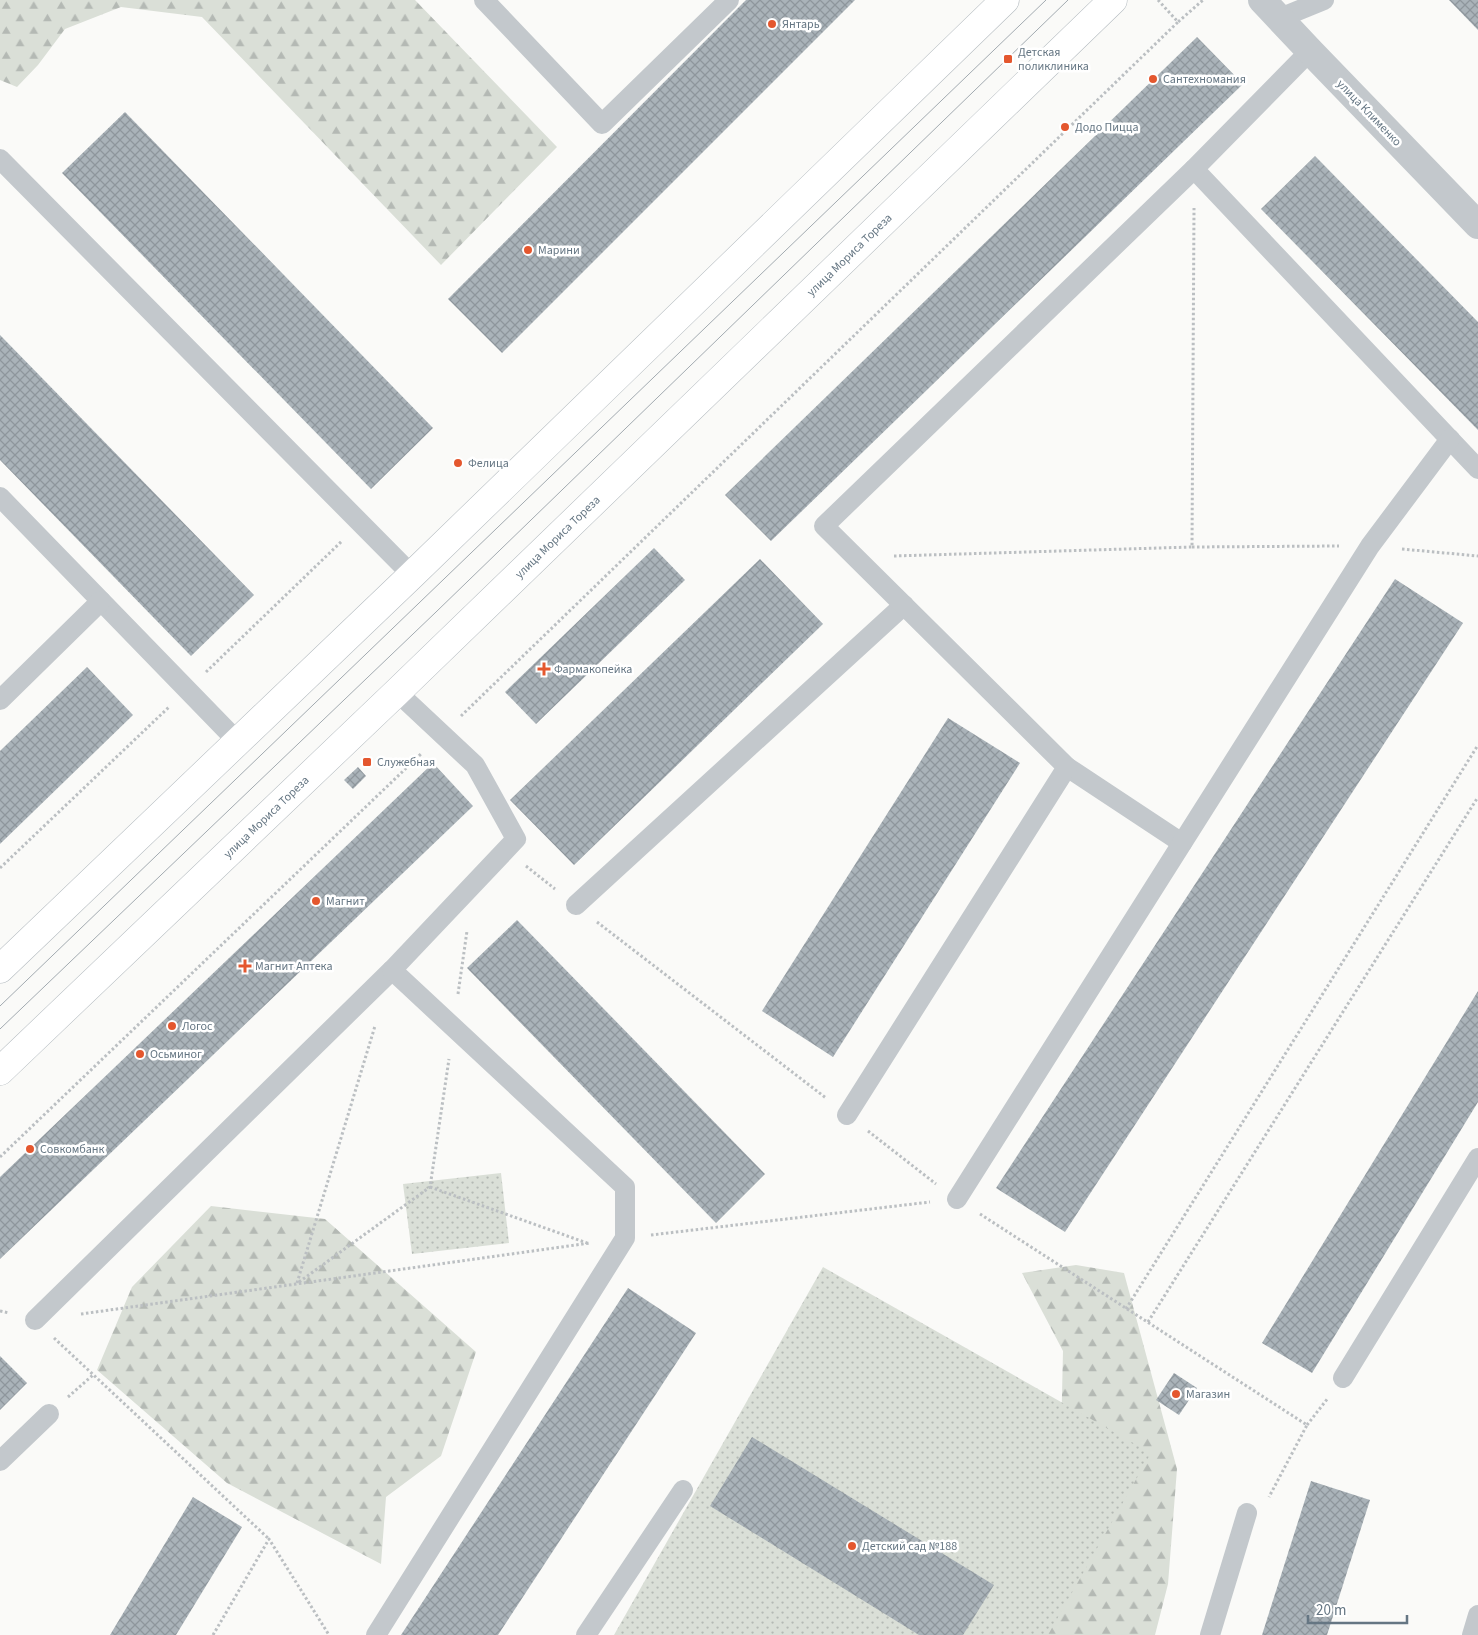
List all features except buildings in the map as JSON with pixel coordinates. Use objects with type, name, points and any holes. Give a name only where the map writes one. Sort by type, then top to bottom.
[{"type":"street","points":[[0,970],[412,576],[1005,0]]},
{"type":"street","name":"улица Мориса Тореза","points":[[0,1071],[397,692],[1113,0]]},
{"type":"street","name":"улица Клименко","points":[[1271,9],[1478,225]]},
{"type":"lane","points":[[484,0],[602,124],[729,0]]},
{"type":"lane","points":[[1271,9],[1324,0]]},
{"type":"lane","points":[[1182,843],[1067,767],[824,526],[1194,169],[1310,51]]},
{"type":"lane","points":[[0,159],[412,576]]},
{"type":"lane","points":[[1194,169],[1478,469]]},
{"type":"lane","points":[[957,1199],[1370,546],[1450,440]]},
{"type":"lane","points":[[0,498],[238,742]]},
{"type":"lane","points":[[0,700],[101,601]]},
{"type":"lane","points":[[576,905],[904,605]]},
{"type":"lane","points":[[35,1320],[392,970],[516,839],[475,765],[397,692]]},
{"type":"lane","points":[[847,1115],[1067,767]]},
{"type":"lane","points":[[376,1635],[625,1238],[625,1187],[392,970]]},
{"type":"lane","points":[[1343,1378],[1478,1158]]},
{"type":"lane","points":[[0,1461],[49,1414]]},
{"type":"lane","points":[[586,1635],[683,1490]]},
{"type":"lane","points":[[1210,1635],[1247,1513]]},
{"type":"lane","points":[[1472,1635],[1478,1615]]},
{"type":"path","points":[[1158,0],[1178,22]]},
{"type":"path","points":[[0,1157],[442,734],[1202,0]]},
{"type":"path","points":[[856,558],[1192,547],[1194,169]]},
{"type":"path","points":[[1126,1309],[1478,745]]},
{"type":"path","points":[[1148,1322],[1478,796]]},
{"type":"path","points":[[505,850],[957,1199],[1307,1425]]},
{"type":"path","points":[[296,1284],[430,1187],[474,883]]},
{"type":"path","points":[[296,1284],[377,1018]]},
{"type":"path","points":[[430,1187],[588,1243]]},
{"type":"path","points":[[0,1311],[35,1320],[625,1238],[957,1199]]},
{"type":"path","points":[[35,1320],[269,1539],[329,1635]]},
{"type":"path","points":[[49,1414],[93,1375]]},
{"type":"path","points":[[1247,1513],[1269,1497],[1307,1425],[1343,1378]]},
{"type":"path","points":[[213,1635],[269,1539]]},
{"type":"green space","points":[[0,0],[415,0],[557,147],[441,265],[202,17],[121,7],[65,29],[38,65],[17,87],[0,80]]},
{"type":"green space","points":[[501,1173],[509,1243],[412,1254],[403,1184]]},
{"type":"green space","points":[[211,1206],[325,1219],[476,1352],[441,1456],[386,1497],[381,1564],[227,1483],[97,1370],[132,1287]]},
{"type":"green space","points":[[1076,1265],[1124,1273],[1177,1469],[1168,1584],[1155,1635],[1015,1635],[1059,1526],[1063,1351],[1022,1273]]},
{"type":"green space","points":[[823,1267],[1151,1453],[1048,1635],[614,1635]]},
{"type":"tram line","points":[[0,1006],[1046,0]]},
{"type":"tram line","points":[[0,1029],[436,612],[1068,0]]},
{"type":"place","name":"Янтарь","points":[[772,24]]},
{"type":"place","name":"Детская поликлиника","points":[[1008,59]]},
{"type":"place","name":"Сантехномания","points":[[1153,79]]},
{"type":"place","name":"Додо Пицца","points":[[1065,127]]},
{"type":"place","name":"Марини","points":[[528,250]]},
{"type":"place","name":"Фелица","points":[[458,463]]},
{"type":"place","name":"Фармакопейка","points":[[544,669]]},
{"type":"place","name":"Служебная","points":[[367,762]]},
{"type":"place","name":"Магнит","points":[[316,901]]},
{"type":"place","name":"Магнит Аптека","points":[[245,966]]},
{"type":"place","name":"Логос","points":[[172,1026]]},
{"type":"place","name":"Осьминог","points":[[140,1054]]},
{"type":"place","name":"Совкомбанк","points":[[30,1149]]},
{"type":"place","name":"Магазин","points":[[1176,1394]]},
{"type":"place","name":"Детский сад №188","points":[[852,1546]]}]
